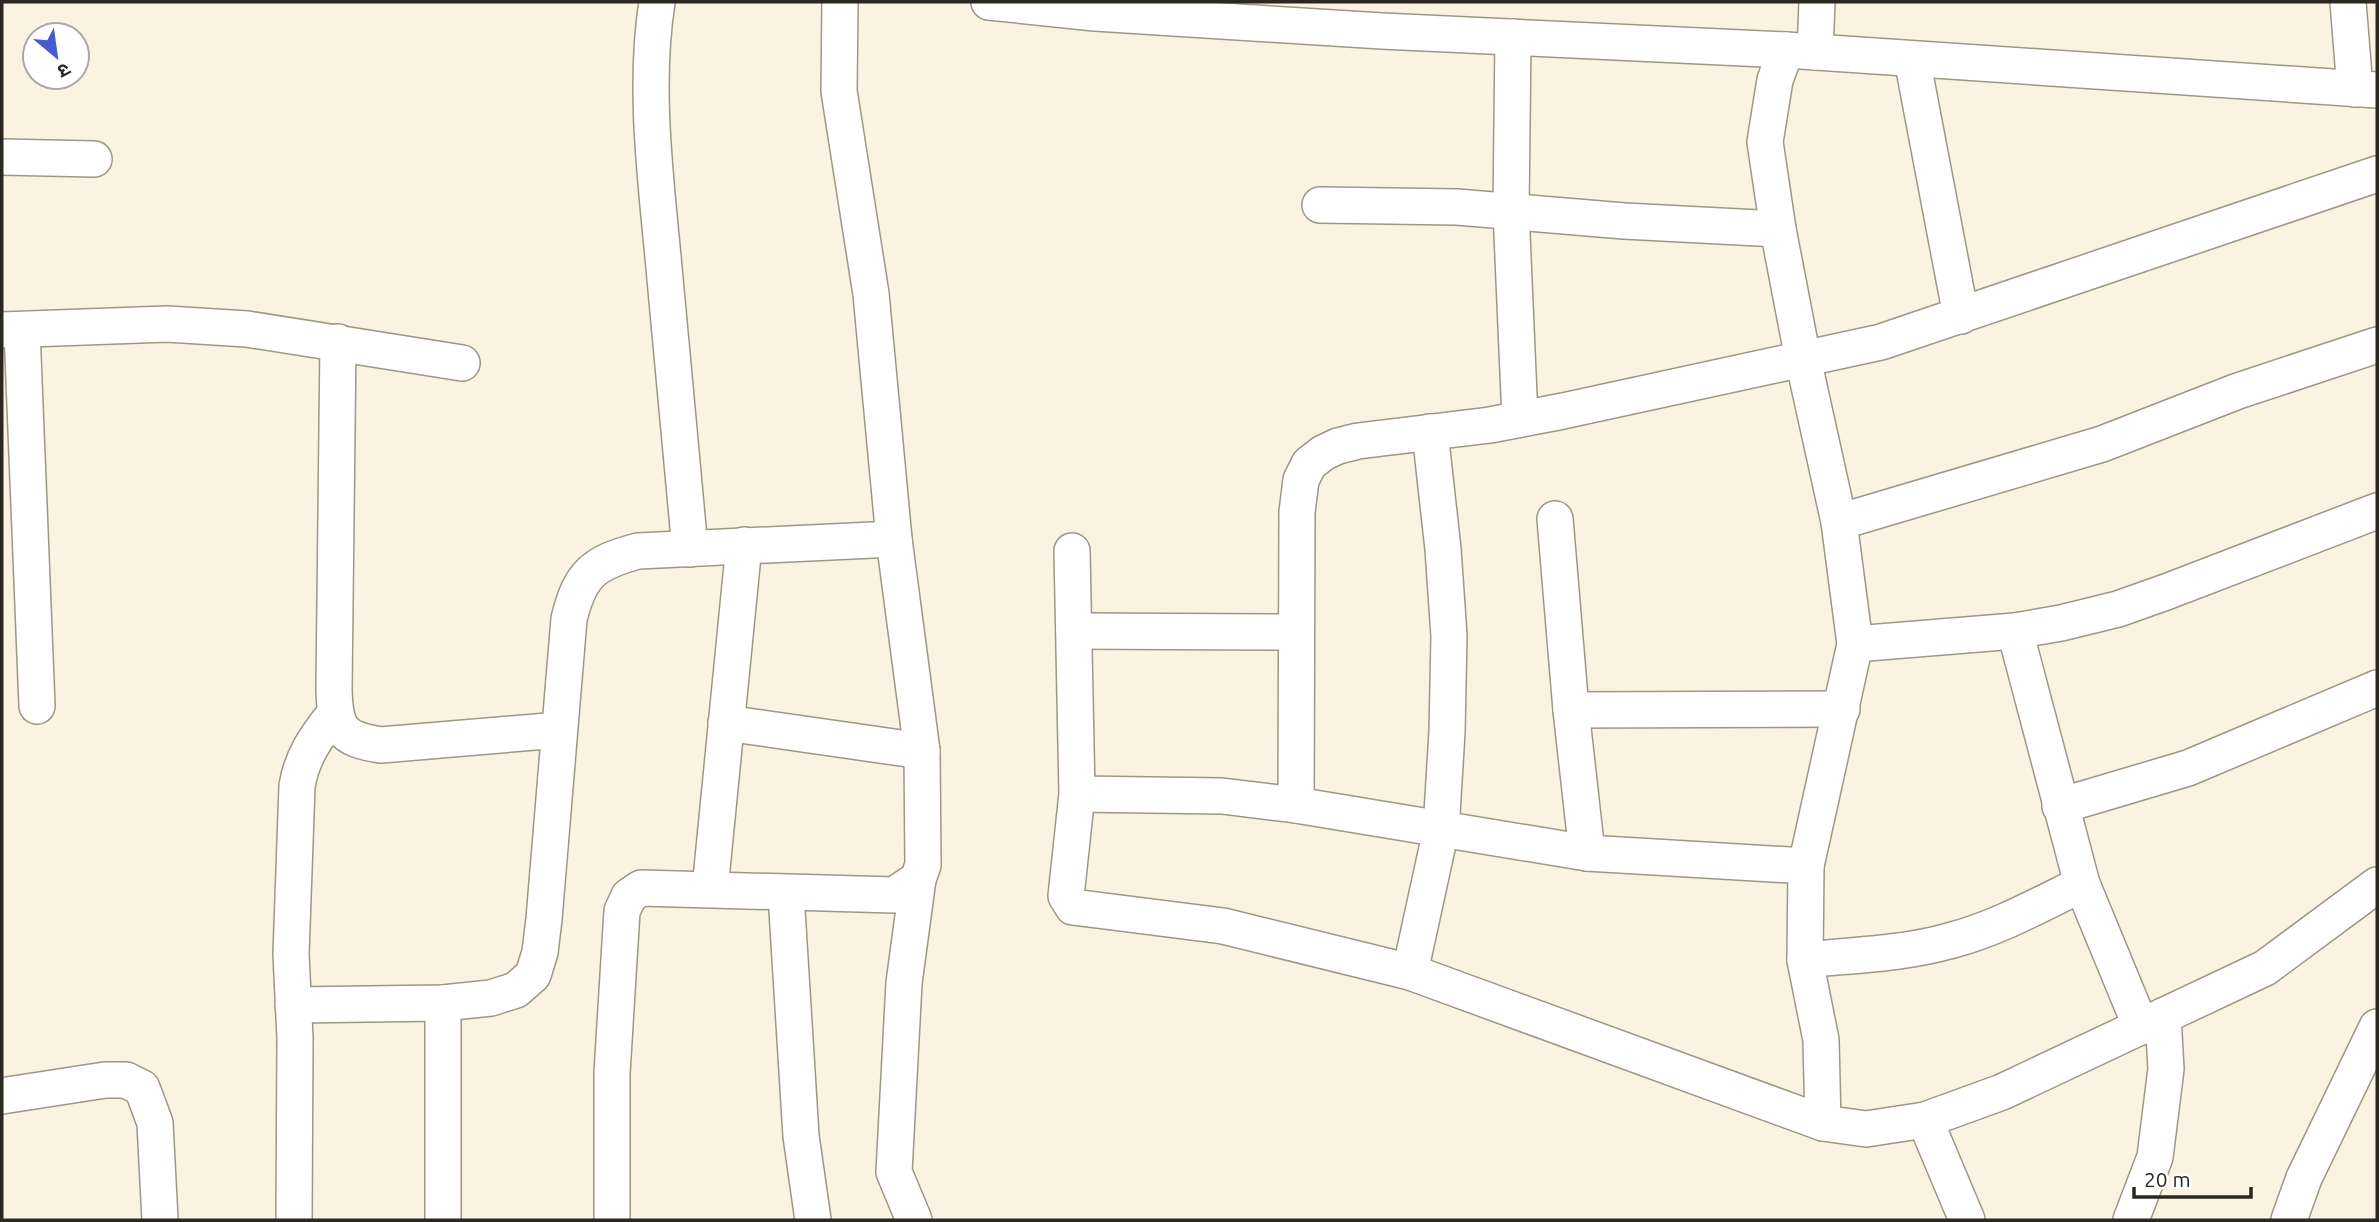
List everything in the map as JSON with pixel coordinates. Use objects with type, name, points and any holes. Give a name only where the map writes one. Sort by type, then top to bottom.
[{"type":"street","points":[[657,2],[651,88],[656,180],[690,548]]},
{"type":"street","points":[[840,2],[839,91],[871,295],[894,539],[922,751],[923,865],[918,879],[904,983],[894,1172],[914,1220]]},
{"type":"street","points":[[1817,2],[1801,51],[1775,80],[1765,142],[1802,359],[1839,522],[1855,643],[1806,866],[1805,960],[1821,1040],[1824,1123]]},
{"type":"street","points":[[999,3],[1095,13],[1382,16],[1513,37],[1801,51],[2366,90],[2348,2]]},
{"type":"street","points":[[1513,37],[1511,211],[1520,419]]},
{"type":"street","points":[[1912,59],[1961,316]]},
{"type":"street","points":[[2,157],[94,159]]},
{"type":"street","points":[[1296,804],[1297,512],[1301,480],[1309,464],[1323,453],[1358,441],[1520,419],[1881,342],[2377,174]]},
{"type":"street","points":[[1320,205],[1406,205],[1778,229]]},
{"type":"street","points":[[37,705],[12,330],[167,324],[247,329],[462,363]]},
{"type":"street","points":[[338,342],[335,713],[344,733],[358,741],[381,745],[559,730]]},
{"type":"street","points":[[1839,522],[2102,444],[2238,391],[2377,345]]},
{"type":"street","points":[[1410,972],[1441,830],[1447,732],[1449,636],[1430,432]]},
{"type":"street","points":[[1855,643],[2015,631],[2118,609],[2377,511]]},
{"type":"street","points":[[1555,519],[1571,710],[1587,853]]},
{"type":"street","points":[[293,1005],[443,1003],[491,998],[516,990],[533,975],[541,952],[569,619],[575,594],[590,572],[613,557],[638,551],[894,539]]},
{"type":"street","points":[[710,889],[744,545]]},
{"type":"street","points":[[1072,551],[1077,794],[1066,895],[1073,907],[1223,926],[1410,972],[1824,1123],[1866,1129],[1926,1120],[2002,1092],[2266,968],[2377,885]]},
{"type":"street","points":[[1074,631],[1296,632]]},
{"type":"street","points":[[2015,631],[2082,884],[2152,1021],[2166,1069],[2155,1157],[2131,1220]]},
{"type":"street","points":[[2060,806],[2188,768],[2377,688]]},
{"type":"street","points":[[1571,710],[1842,709]]},
{"type":"street","points":[[294,1220],[291,954],[297,786],[299,769],[306,753],[335,713]]},
{"type":"street","points":[[726,723],[922,751]]},
{"type":"street","points":[[1077,794],[1222,796],[1296,804],[1587,853],[1806,866]]},
{"type":"street","points":[[612,1220],[612,1073],[622,911],[629,896],[641,888],[894,895],[918,879]]},
{"type":"street","points":[[1805,960],[1948,942],[1999,924],[2082,884]]},
{"type":"street","points":[[786,894],[801,1136],[813,1220]]},
{"type":"street","points":[[443,1003],[443,1220]]},
{"type":"street","points":[[2289,1220],[2304,1178],[2377,1027]]},
{"type":"street","points":[[2,1096],[105,1080],[126,1080],[142,1088],[155,1123],[160,1220]]},
{"type":"street","points":[[1926,1120],[1967,1220]]}]
